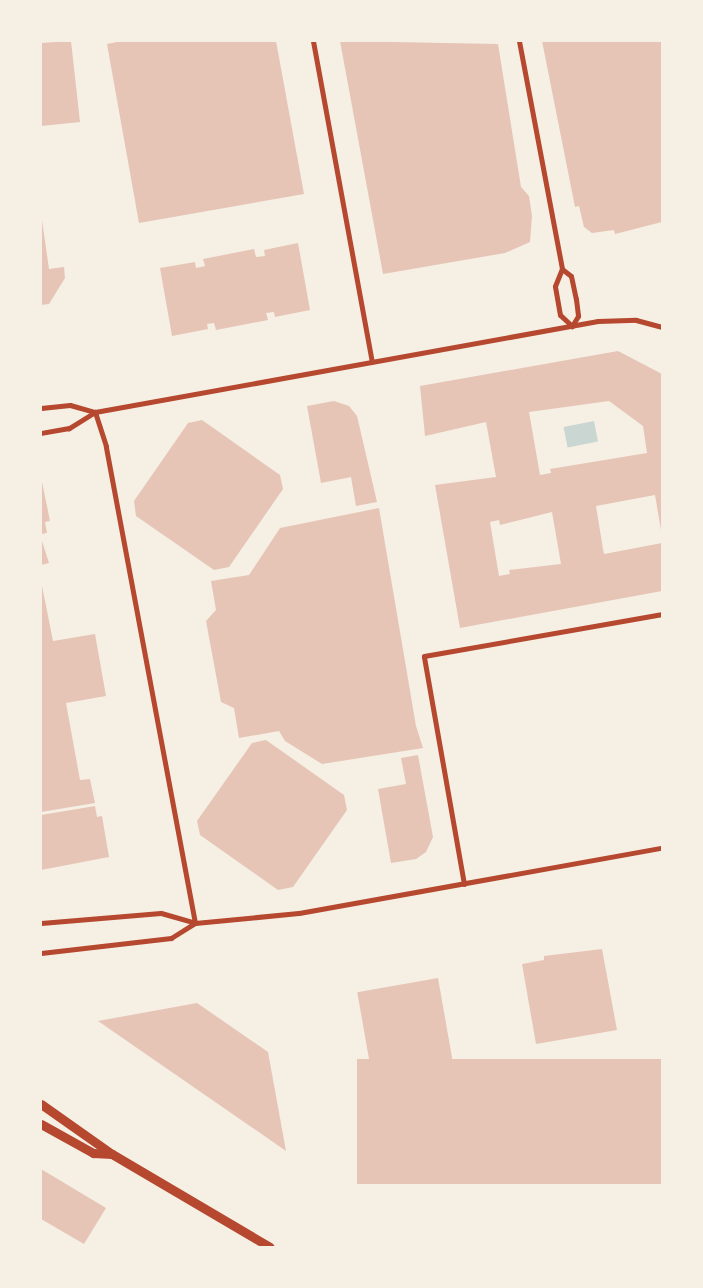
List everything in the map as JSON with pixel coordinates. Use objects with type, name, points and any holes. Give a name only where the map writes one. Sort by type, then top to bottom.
[{"type":"street","points":[[313,41],[372,362]]},
{"type":"street","points":[[519,41],[562,269],[555,286],[560,315],[572,326]]},
{"type":"street","points":[[562,269],[571,276],[575,291],[578,316],[572,326]]},
{"type":"street","points":[[41,433],[69,428],[95,412],[572,326],[622,319],[662,327]]},
{"type":"street","points":[[41,408],[70,404],[95,412]]},
{"type":"street","points":[[95,412],[106,446],[195,923]]},
{"type":"street","points":[[464,884],[424,656],[662,614]]},
{"type":"street","points":[[41,924],[161,912],[195,923],[299,913],[662,848]]},
{"type":"street","points":[[41,953],[171,938],[195,923]]},
{"type":"street","points":[[41,1104],[112,1154],[270,1247]]},
{"type":"street","points":[[41,1124],[93,1153],[112,1154]]},
{"type":"shaded area","points":[[594,421],[598,442],[568,448],[564,427]]},
{"type":"building","points":[[71,41],[80,122],[41,126],[41,43]]},
{"type":"building","points":[[122,41],[276,41],[304,194],[139,223],[107,44]]},
{"type":"building","points":[[340,41],[498,44],[521,187],[529,196],[532,216],[530,242],[505,253],[383,274]]},
{"type":"building","points":[[542,41],[662,41],[662,222],[615,234],[614,230],[592,233],[584,227],[579,206],[575,207]]},
{"type":"building","points":[[41,213],[49,269],[64,267],[65,278],[49,304],[41,305]]},
{"type":"building","points":[[298,243],[310,310],[275,317],[274,312],[266,313],[268,320],[216,330],[214,323],[207,324],[208,329],[172,336],[160,268],[195,262],[196,268],[205,266],[203,259],[254,249],[256,257],[265,256],[264,250]]},
{"type":"building","points":[[618,351],[662,374],[662,536],[655,495],[596,506],[604,554],[662,543],[662,591],[460,628],[435,485],[496,477],[486,422],[425,436],[420,386]],"holes":[[[609,401],[643,426],[647,453],[550,469],[551,473],[540,475],[529,412]],[[552,512],[561,564],[509,570],[510,574],[499,576],[490,522],[499,520],[500,525]]]},
{"type":"building","points":[[334,401],[349,406],[357,416],[377,502],[356,506],[351,477],[321,483],[307,406]]},
{"type":"building","points":[[202,420],[280,475],[283,489],[229,567],[214,570],[136,516],[134,501],[188,423]]},
{"type":"building","points":[[41,477],[50,521],[45,522],[47,533],[41,534]]},
{"type":"building","points":[[379,508],[416,726],[423,748],[322,764],[285,741],[279,731],[239,738],[234,708],[221,702],[206,621],[216,610],[211,581],[249,575],[280,528]]},
{"type":"building","points":[[41,538],[49,563],[41,565]]},
{"type":"building","points":[[41,581],[53,641],[95,634],[106,696],[66,703],[80,780],[90,779],[95,803],[41,812]]},
{"type":"building","points":[[266,740],[344,795],[347,810],[293,887],[278,890],[200,835],[197,821],[252,743]]},
{"type":"building","points":[[418,755],[433,837],[426,852],[416,859],[391,863],[378,789],[406,784],[401,758]]},
{"type":"building","points":[[95,806],[97,817],[102,816],[109,857],[41,870],[41,815]]},
{"type":"building","points":[[602,949],[617,1030],[536,1044],[522,964],[544,960],[544,956]]},
{"type":"building","points":[[438,978],[452,1059],[371,1073],[357,992]]},
{"type":"building","points":[[197,1003],[268,1052],[286,1151],[98,1021]]},
{"type":"building","points":[[357,1059],[662,1059],[662,1184],[357,1184]]},
{"type":"building","points":[[41,1169],[106,1208],[84,1244],[41,1219]]}]
